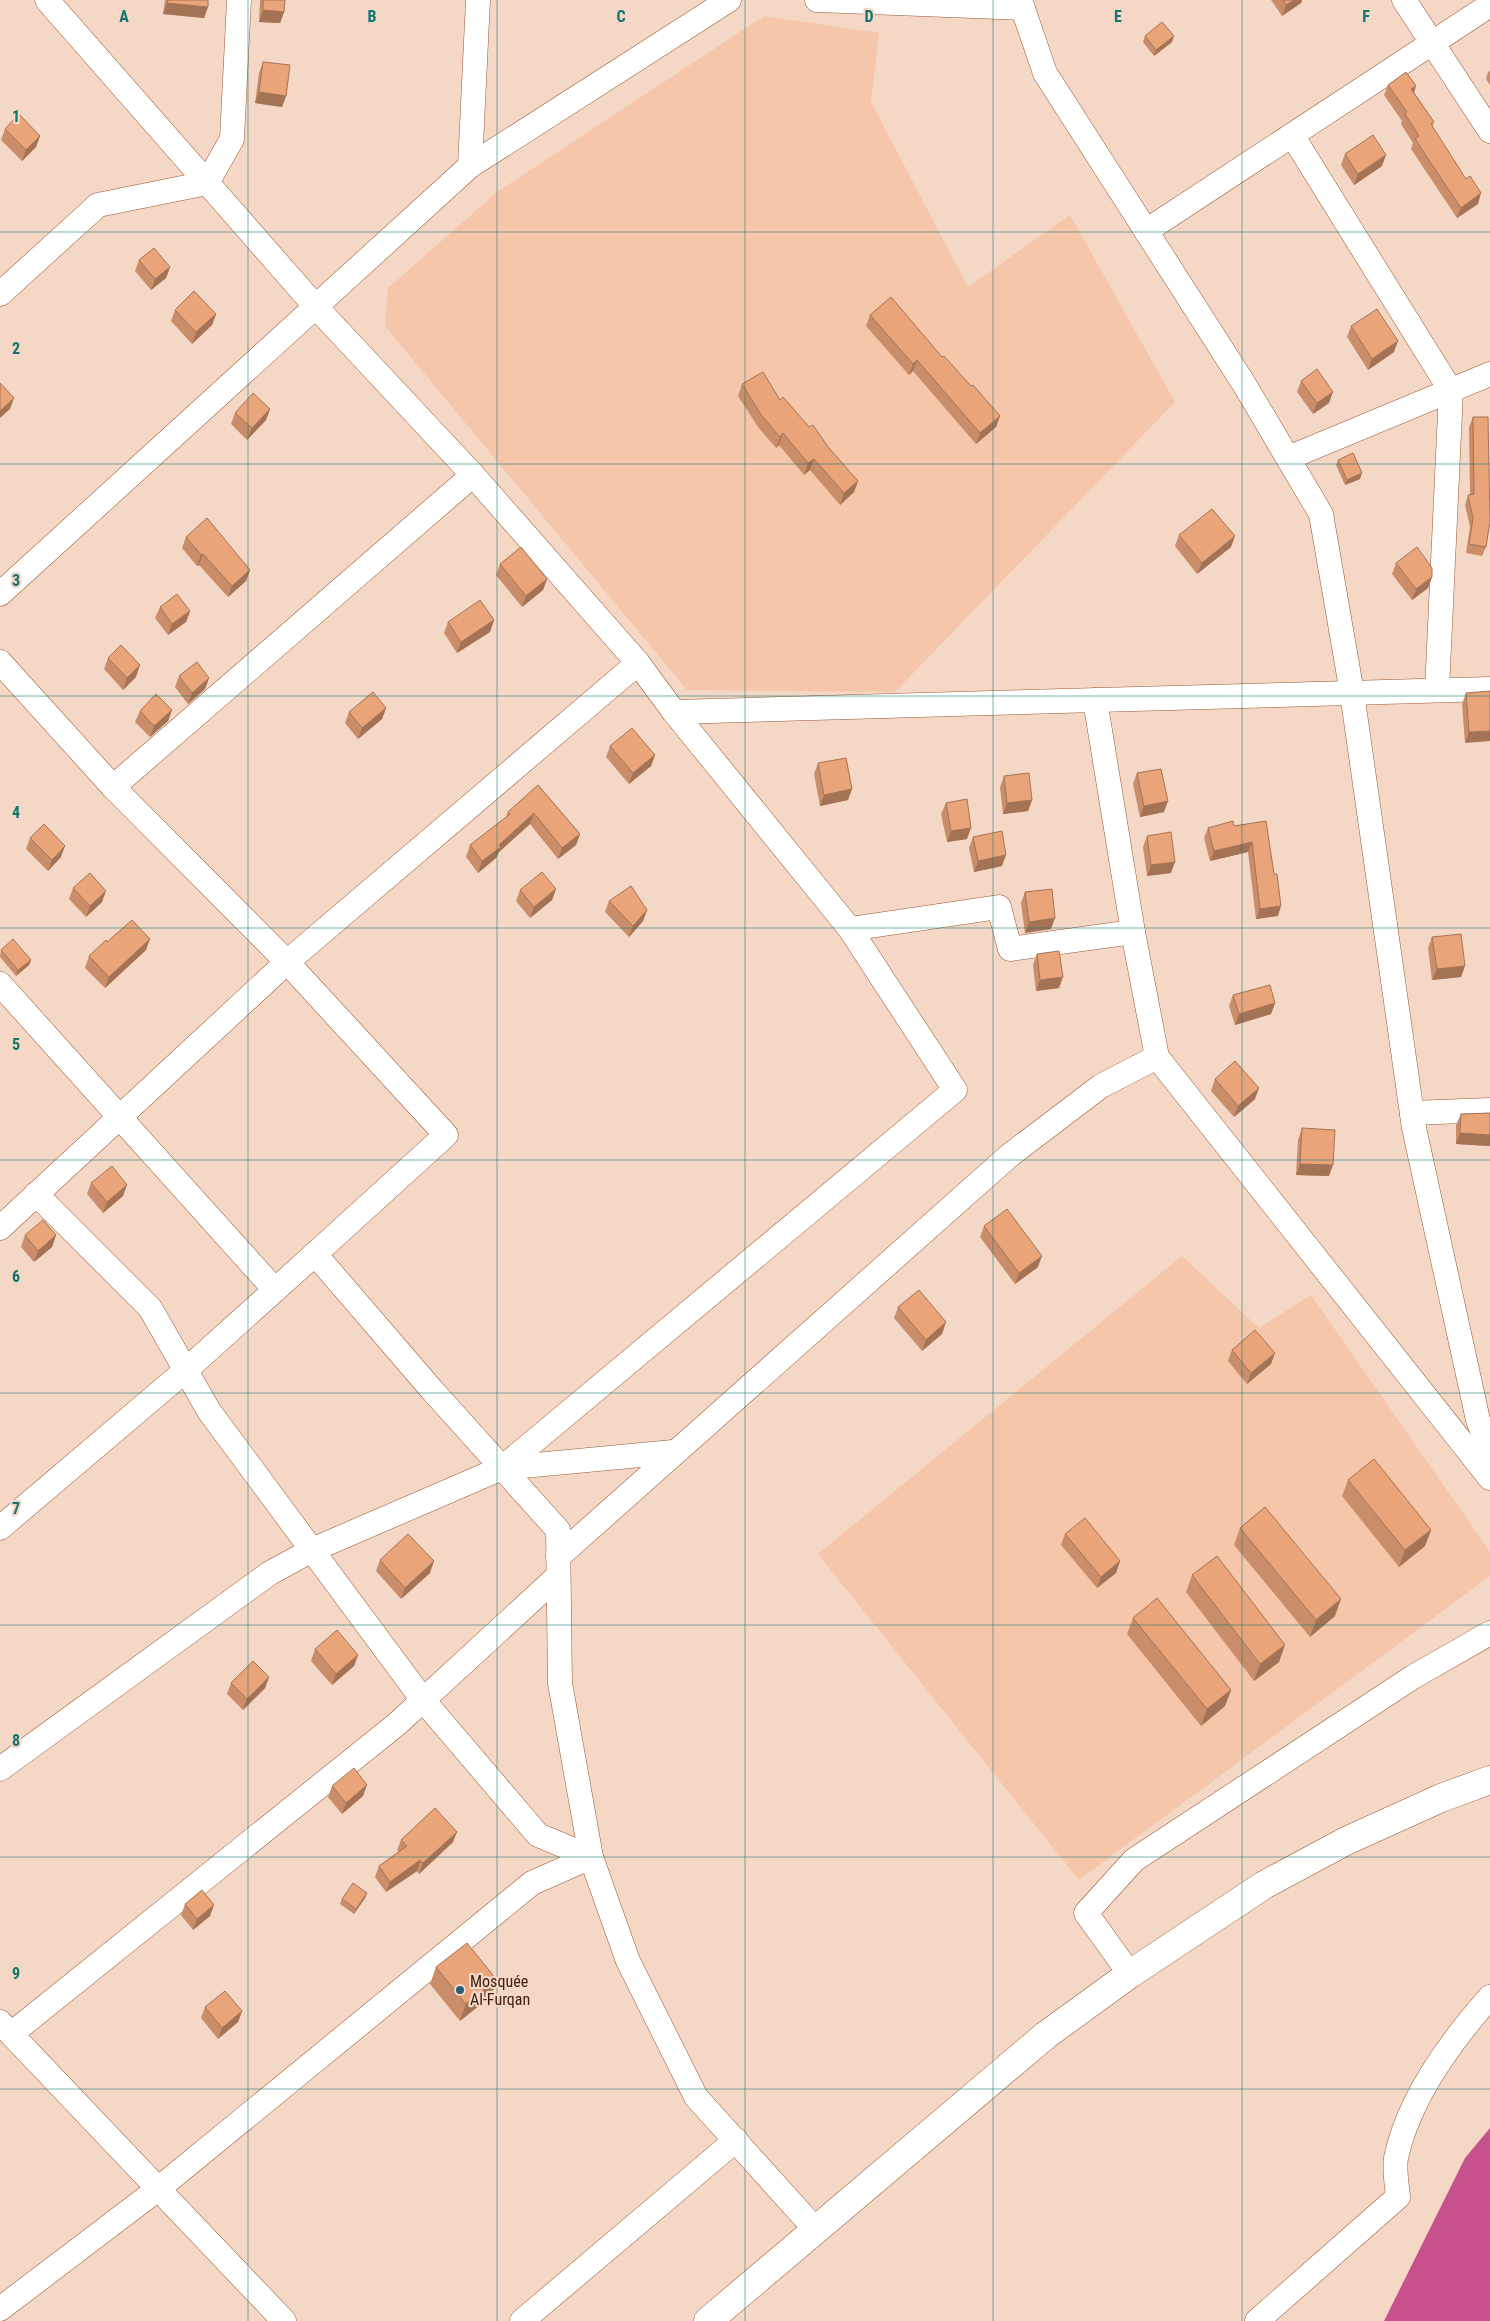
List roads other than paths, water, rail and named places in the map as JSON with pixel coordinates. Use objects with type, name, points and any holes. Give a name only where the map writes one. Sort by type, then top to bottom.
[{"type":"main road","points":[[708,2321],[1046,2036],[1130,1974],[1264,1885],[1355,1837],[1441,1798],[1490,1780]]},
{"type":"street","points":[[0,1769],[270,1573],[312,1550],[502,1468],[955,1090],[850,929],[674,712],[638,663],[473,475],[316,307],[47,0]]},
{"type":"street","points":[[0,294],[98,205],[207,183],[232,139],[239,0]]},
{"type":"street","points":[[470,166],[478,0]]},
{"type":"street","points":[[0,594],[470,166],[729,0]]},
{"type":"street","points":[[817,0],[1022,4],[1044,74],[1244,384],[1321,514],[1352,693],[1412,1113],[1478,1420],[1490,1452]]},
{"type":"street","points":[[1404,0],[1490,131]]},
{"type":"street","points":[[1146,231],[1490,5]]},
{"type":"street","points":[[1292,135],[1451,391],[1437,690]]},
{"type":"street","points":[[1288,458],[1490,374]]},
{"type":"street","points":[[113,787],[473,475]]},
{"type":"street","points":[[0,662],[113,787],[287,962],[446,1135],[186,1370],[0,1528]]},
{"type":"street","points":[[0,1228],[287,962],[638,663]]},
{"type":"street","points":[[674,712],[1490,688]]},
{"type":"street","points":[[1095,700],[1133,932],[1157,1057],[1490,1478]]},
{"type":"street","points":[[850,929],[1000,907],[1010,949],[1133,932]]},
{"type":"street","points":[[0,984],[274,1290]]},
{"type":"street","points":[[284,2321],[5,2028],[398,1724],[673,1452],[1010,1155],[1101,1086],[1157,1057]]},
{"type":"street","points":[[1412,1113],[1490,1110]]},
{"type":"street","points":[[36,1194],[150,1308],[209,1411],[423,1700],[538,1835],[591,1857]]},
{"type":"street","points":[[315,1254],[432,1390],[558,1530],[560,1683],[591,1857],[628,1961],[696,2096],[815,2229]]},
{"type":"street","points":[[502,1468],[673,1452]]},
{"type":"street","points":[[1130,1974],[1086,1913],[1134,1860],[1413,1677],[1490,1633]]},
{"type":"street","points":[[0,2309],[158,2190],[532,1882],[591,1857]]},
{"type":"street","points":[[1257,2321],[1398,2196],[1396,2160],[1414,2106],[1461,2030],[1490,1998]]},
{"type":"street","points":[[522,2321],[736,2140]]},
{"type":"place","name":"Mosquée Al-Furqan","points":[[460,1990]]}]
